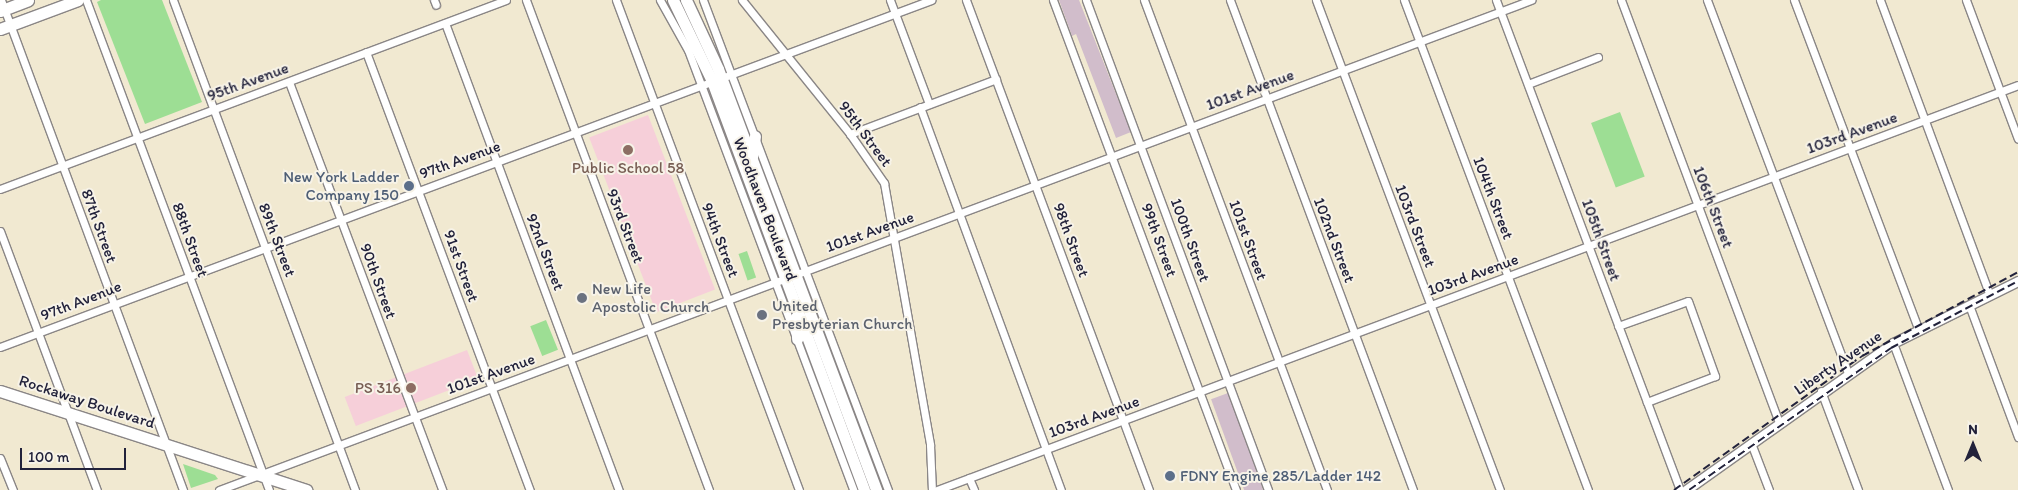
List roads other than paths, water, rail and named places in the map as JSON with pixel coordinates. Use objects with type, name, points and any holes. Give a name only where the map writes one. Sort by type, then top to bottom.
[{"type":"main road","points":[[2,7],[28,0]]},
{"type":"main road","points":[[5,27],[78,0]]},
{"type":"main road","name":"Woodhaven Boulevard","points":[[674,0],[717,79],[752,159],[790,276],[796,308],[864,490]]},
{"type":"main road","name":"Woodhaven Boulevard","points":[[686,0],[790,276],[876,490]]},
{"type":"main road","points":[[752,159],[755,136]]},
{"type":"main road","points":[[796,308],[797,339]]},
{"type":"main road","name":"Rockaway Boulevard","points":[[0,391],[166,445],[263,474],[306,490]]},
{"type":"street","name":"88th Street","points":[[86,0],[269,490]]},
{"type":"street","name":"89th Street","points":[[173,0],[355,490]]},
{"type":"street","name":"95th Avenue","points":[[0,189],[506,0]]},
{"type":"street","name":"93rd Street","points":[[526,0],[709,490]]},
{"type":"street","name":"94th Street","points":[[616,0],[799,490]]},
{"type":"street","name":"Woodhaven Boulevard","points":[[660,0],[686,44],[717,79],[755,136],[790,276],[797,339],[853,490]]},
{"type":"street","name":"Woodhaven Boulevard","points":[[703,0],[717,79]]},
{"type":"street","points":[[890,0],[929,104]]},
{"type":"street","name":"97th Avenue","points":[[0,346],[931,0]]},
{"type":"street","name":"98th Street","points":[[966,0],[1149,490]]},
{"type":"street","name":"99th Street","points":[[1053,0],[1114,156],[1236,490]]},
{"type":"street","name":"100th Street","points":[[1086,0],[1268,490]]},
{"type":"street","name":"101st Street","points":[[1144,0],[1327,490]]},
{"type":"street","name":"102nd Street","points":[[1230,0],[1413,490]]},
{"type":"street","name":"103rd Street","points":[[1316,0],[1500,490]]},
{"type":"street","name":"104th Street","points":[[1404,0],[1588,490]]},
{"type":"street","name":"105th Street","points":[[1496,0],[1680,490]]},
{"type":"street","name":"101st Avenue","points":[[219,490],[1531,0]]},
{"type":"street","name":"106th Street","points":[[1621,0],[1779,423]]},
{"type":"street","points":[[1707,0],[1848,373]]},
{"type":"street","points":[[1794,0],[1918,329]]},
{"type":"street","points":[[1880,0],[1990,295]]},
{"type":"street","points":[[1966,0],[2018,139]]},
{"type":"street","name":"95th Street","points":[[745,1],[783,54],[850,134],[880,175],[895,237],[930,446],[932,490]]},
{"type":"street","name":"87th Street","points":[[2,7],[5,27],[62,166],[183,490]]},
{"type":"street","name":"92nd Street","points":[[445,23],[619,490]]},
{"type":"street","name":"91st Street","points":[[366,52],[530,490]]},
{"type":"street","points":[[1528,84],[1598,57]]},
{"type":"street","points":[[850,134],[996,79]]},
{"type":"street","name":"90th Street","points":[[288,82],[442,490]]},
{"type":"street","name":"103rd Avenue","points":[[937,490],[2018,86]]},
{"type":"street","points":[[920,107],[1061,490]]},
{"type":"street","points":[[0,231],[97,490]]},
{"type":"street","name":"Woodhaven Boulevard","points":[[790,276],[888,490]]},
{"type":"street","name":"Liberty Avenue","points":[[1686,490],[1822,391],[1893,344],[1918,329],[2018,281]]},
{"type":"street","points":[[1618,326],[1688,301],[1715,376],[1646,402]]},
{"type":"street","points":[[1969,305],[2018,437]]},
{"type":"street","points":[[1893,344],[1948,490]]},
{"type":"street","points":[[1822,391],[1858,490]]},
{"type":"street","points":[[1751,443],[1769,490]]},
{"type":"street","points":[[0,458],[13,490]]},
{"type":"street","points":[[969,478],[974,490]]},
{"type":"railway","points":[[1674,490],[1862,356],[2018,272]]},
{"type":"railway","points":[[1689,490],[1891,348],[2018,281]]},
{"type":"place","name":"Public School 58","points":[[628,150]]},
{"type":"place","name":"New York Ladder Company 150","points":[[409,186]]},
{"type":"place","name":"New Life Apostolic Church","points":[[582,298]]},
{"type":"place","name":"United Presbyterian Church","points":[[762,315]]},
{"type":"place","name":"PS 316","points":[[411,388]]},
{"type":"place","name":"FDNY Engine 285/Ladder 142","points":[[1170,476]]}]
